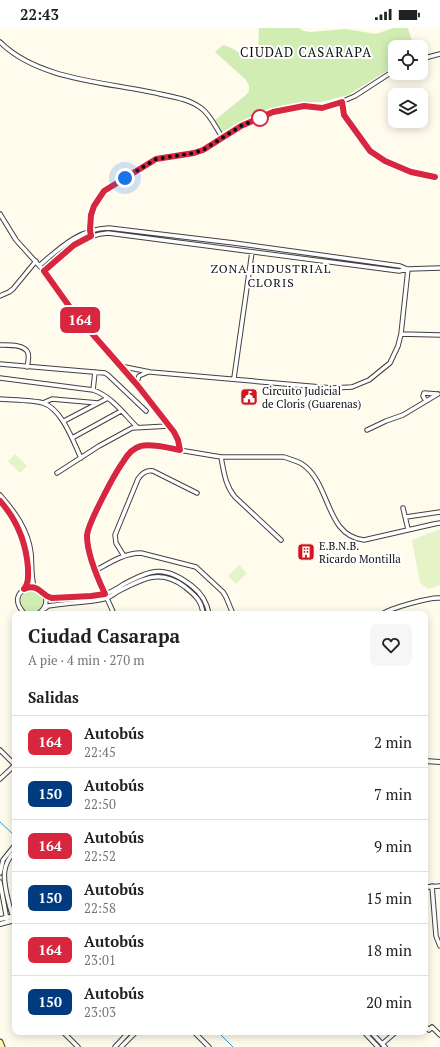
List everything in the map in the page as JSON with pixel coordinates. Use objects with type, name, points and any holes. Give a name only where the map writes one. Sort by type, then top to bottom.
[{"type":"main road","points":[[0,1042],[2,1047]]},
{"type":"street","points":[[0,42],[37,67],[87,81],[149,91],[194,103],[205,112],[222,137]]},
{"type":"street","points":[[428,57],[440,54]]},
{"type":"street","points":[[91,236],[91,215],[94,206],[104,191],[156,159],[194,153],[203,150],[241,126],[273,112],[304,106],[322,108],[342,102],[355,96],[388,75]]},
{"type":"street","points":[[342,102],[344,115],[370,151],[385,161],[411,172],[435,177]]},
{"type":"street","points":[[0,214],[16,240],[40,265],[74,313],[138,386],[169,426],[178,440],[180,450]]},
{"type":"street","points":[[40,265],[68,242],[90,230],[109,228],[234,243],[400,266],[408,269]]},
{"type":"street","points":[[44,271],[74,245],[91,236],[108,233],[399,271],[408,269],[440,268]]},
{"type":"street","points":[[234,378],[252,252]]},
{"type":"street","points":[[0,296],[13,289],[36,261]]},
{"type":"street","points":[[120,366],[150,372],[234,378],[332,388],[352,387],[369,380],[390,362],[398,346],[401,334],[408,269]]},
{"type":"street","points":[[401,334],[440,335]]},
{"type":"street","points":[[0,345],[25,349],[28,354],[27,367]]},
{"type":"street","points":[[0,364],[94,372],[108,375],[146,411]]},
{"type":"street","points":[[93,390],[94,372]]},
{"type":"street","points":[[138,386],[137,382],[139,376],[150,372]]},
{"type":"street","points":[[0,378],[100,392],[138,427]]},
{"type":"street","points":[[426,401],[423,396],[424,393],[439,394]]},
{"type":"street","points":[[367,430],[386,420],[403,415],[439,394]]},
{"type":"street","points":[[64,422],[108,398]]},
{"type":"street","points":[[0,399],[43,403],[50,407],[64,422],[81,458]]},
{"type":"street","points":[[43,403],[52,399],[98,403]]},
{"type":"street","points":[[72,438],[121,411]]},
{"type":"street","points":[[57,473],[99,446],[132,428],[169,426]]},
{"type":"street","points":[[113,611],[95,571],[88,544],[87,533],[92,520],[123,462],[135,448],[142,445],[221,457],[284,458],[303,464],[319,484],[335,520],[341,530],[348,536],[364,540],[440,523]]},
{"type":"street","points":[[221,457],[225,480],[229,489],[235,497],[281,540]]},
{"type":"street","points":[[124,556],[116,542],[115,534],[138,479],[143,473],[146,471],[153,471],[197,493]]},
{"type":"street","points":[[0,495],[14,512],[27,537],[31,552],[34,587]]},
{"type":"street","points":[[0,501],[16,522],[26,550],[28,581],[24,589],[19,594],[17,601],[18,606],[22,611]]},
{"type":"street","points":[[403,508],[408,530]]},
{"type":"street","points":[[406,517],[440,512]]},
{"type":"street","points":[[95,571],[124,556],[134,553],[196,567],[223,592],[232,611]]},
{"type":"street","points":[[24,589],[34,587],[52,598],[60,599],[105,594],[147,573],[156,571],[176,576],[195,588],[204,599],[208,611]]},
{"type":"street","points":[[42,611],[48,606],[55,604],[107,598],[152,576],[163,577],[179,582],[194,595],[203,611]]},
{"type":"street","points":[[44,594],[46,602],[44,609]]},
{"type":"street","points":[[391,611],[435,597],[440,598]]},
{"type":"street","points":[[0,750],[12,762]]},
{"type":"street","points":[[428,761],[440,762]]},
{"type":"street","points":[[0,779],[12,768]]},
{"type":"street","points":[[0,873],[3,860],[12,849]]},
{"type":"street","points":[[12,855],[8,860],[4,876],[12,912]]},
{"type":"street","points":[[0,882],[7,920]]},
{"type":"street","points":[[432,886],[436,936],[440,946]]},
{"type":"street","points":[[428,887],[440,886]]},
{"type":"street","points":[[0,919],[7,920]]},
{"type":"street","points":[[0,924],[12,919]]},
{"type":"street","points":[[428,1029],[429,1030],[432,1027],[440,1034]]},
{"type":"street","points":[[66,1035],[78,1047]]},
{"type":"street","points":[[115,1047],[126,1035]]},
{"type":"street","points":[[121,1047],[133,1035]]},
{"type":"street","points":[[197,1035],[209,1047]]},
{"type":"street","points":[[367,1035],[378,1047]]},
{"type":"street","points":[[374,1035],[383,1046],[393,1035]]},
{"type":"green space","points":[[259,28],[299,28],[310,32],[346,29],[376,34],[393,28],[408,28],[412,40],[388,40],[388,70],[348,95],[321,102],[300,103],[270,109],[222,132],[215,120],[247,94],[249,88],[245,79],[215,52],[223,45],[239,52],[247,59],[258,47]]},
{"type":"green space","points":[[15,454],[27,466],[20,473],[8,461]]},
{"type":"green space","points":[[440,529],[440,585],[429,589],[420,583],[412,540]]},
{"type":"green space","points":[[239,565],[247,573],[236,584],[228,576]]},
{"type":"green space","points":[[32,590],[40,593],[43,601],[40,609],[36,611],[28,611],[24,609],[21,601],[24,593]]},
{"type":"waterway","points":[[0,822],[12,833]]},
{"type":"waterway","points":[[221,1035],[233,1047]]},
{"type":"bus line","name":"164","points":[[0,501],[16,522],[26,550],[28,581],[24,589],[34,587],[42,591],[46,596],[60,599],[105,594],[95,571],[88,544],[87,533],[92,520],[123,462],[135,448],[142,445],[149,445],[180,450],[178,440],[174,432],[138,386],[74,313],[44,271],[74,245],[91,236],[91,215],[94,206],[104,191],[156,159],[194,153],[203,150],[241,126],[273,112],[304,106],[322,108],[342,102],[344,115],[370,151],[385,161],[411,172],[435,177]]},
{"type":"place","name":"Circuito Judicial de Cloris (Guarenas)","points":[[249,397]]},
{"type":"place","name":"E.B.N.B. Ricardo Montilla","points":[[306,552]]},
{"type":"district","name":"CIUDAD CASARAPA","points":[[306,52]]},
{"type":"district","name":"ZONA INDUSTRIAL CLORIS","points":[[271,276]]},
{"type":"route","points":[[125,178],[156,159],[194,153],[203,150],[241,126],[262,117],[260,118]]}]
